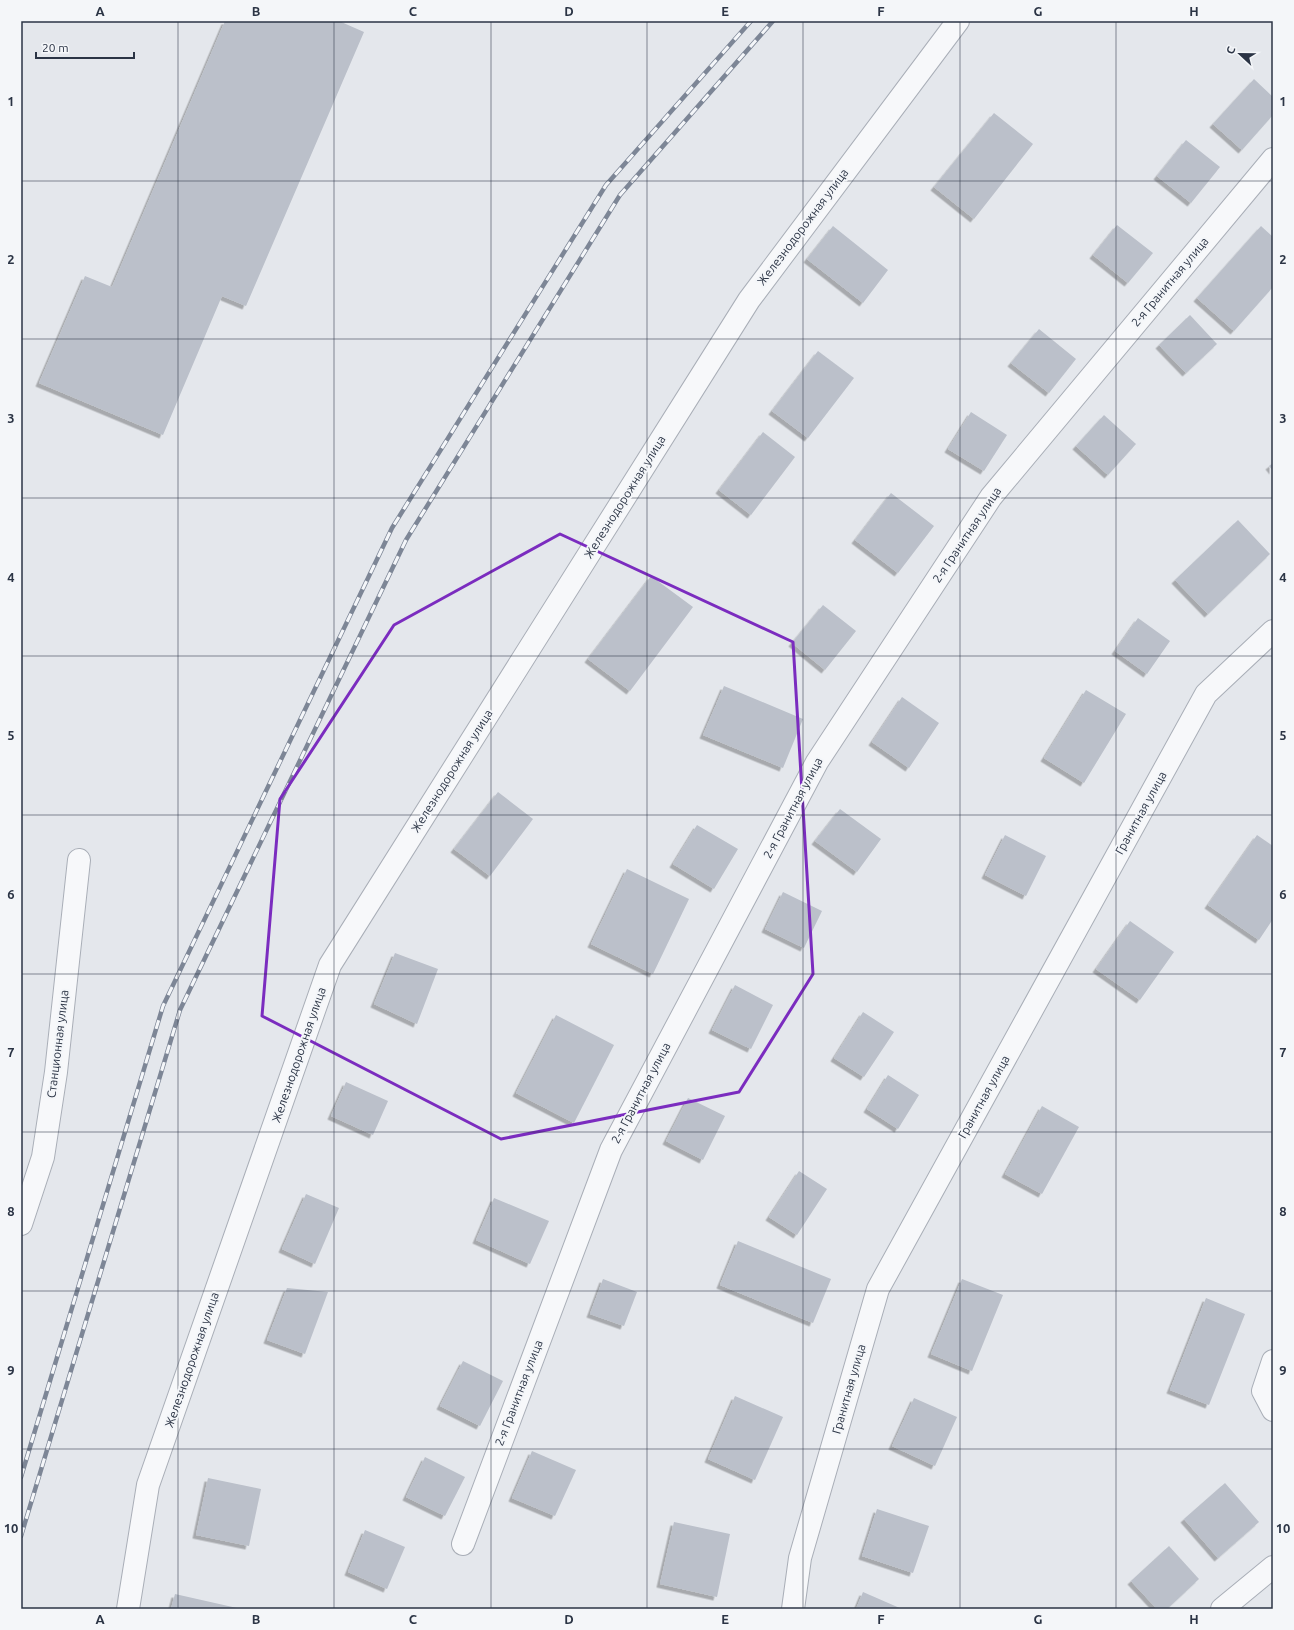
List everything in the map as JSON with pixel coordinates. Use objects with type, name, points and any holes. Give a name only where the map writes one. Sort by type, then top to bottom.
[{"type":"street","name":"Железнодорожная улица","points":[[128,1609],[148,1485],[330,965],[749,300],[958,21]]},
{"type":"street","name":"2-я Гранитная улица","points":[[463,1544],[611,1150],[817,762],[991,497],[1273,159]]},
{"type":"street","name":"Гранитная улица","points":[[793,1609],[800,1558],[878,1288],[1206,694],[1273,632]]},
{"type":"street","name":"Станционная улица","points":[[21,1224],[43,1157],[56,1072],[79,860]]},
{"type":"street","points":[[1273,1360],[1263,1391],[1273,1410]]},
{"type":"street","points":[[1222,1609],[1273,1567]]},
{"type":"highlighted area","points":[[560,534],[793,642],[813,974],[739,1092],[501,1139],[262,1016],[280,799],[394,625]]},
{"type":"building","points":[[225,21],[339,21],[364,32],[246,306],[222,296],[163,435],[39,383],[85,276],[112,287]]},
{"type":"building","points":[[1254,79],[1273,97],[1273,115],[1242,150],[1213,124]]},
{"type":"building","points":[[994,113],[1033,144],[974,219],[934,187]]},
{"type":"building","points":[[1186,140],[1220,167],[1191,203],[1157,176]]},
{"type":"building","points":[[1117,225],[1153,253],[1128,283],[1093,255]]},
{"type":"building","points":[[833,226],[888,270],[863,303],[807,259]]},
{"type":"building","points":[[1261,226],[1273,237],[1273,287],[1234,331],[1197,298]]},
{"type":"building","points":[[1190,315],[1217,344],[1186,373],[1159,345]]},
{"type":"building","points":[[1039,329],[1076,359],[1049,393],[1011,363]]},
{"type":"building","points":[[818,351],[854,378],[808,438],[772,411]]},
{"type":"building","points":[[971,412],[1007,435],[984,471],[948,449]]},
{"type":"building","points":[[1104,415],[1136,444],[1108,475],[1076,446]]},
{"type":"building","points":[[763,432],[795,457],[751,515],[719,490]]},
{"type":"building","points":[[1273,463],[1273,471],[1269,466]]},
{"type":"building","points":[[891,493],[934,526],[898,573],[855,540]]},
{"type":"building","points":[[1238,520],[1270,554],[1208,614],[1175,580]]},
{"type":"building","points":[[651,576],[693,607],[630,691],[588,659]]},
{"type":"building","points":[[823,605],[856,631],[825,670],[792,643]]},
{"type":"building","points":[[1138,618],[1170,641],[1147,674],[1115,651]]},
{"type":"building","points":[[724,686],[803,719],[783,768],[703,735]]},
{"type":"building","points":[[1086,690],[1126,714],[1084,783],[1044,758]]},
{"type":"building","points":[[902,697],[939,723],[909,768],[872,742]]},
{"type":"building","points":[[498,792],[533,819],[490,876],[454,849]]},
{"type":"building","points":[[840,809],[881,839],[857,872],[815,841]]},
{"type":"building","points":[[697,825],[738,849],[714,889],[673,864]]},
{"type":"building","points":[[1005,835],[1046,856],[1026,896],[985,875]]},
{"type":"building","points":[[1257,835],[1273,846],[1273,919],[1259,940],[1208,905]]},
{"type":"building","points":[[627,869],[689,899],[653,974],[591,944]]},
{"type":"building","points":[[783,892],[822,911],[804,948],[765,929]]},
{"type":"building","points":[[1130,921],[1174,952],[1140,1000],[1096,969]]},
{"type":"building","points":[[395,953],[438,969],[417,1024],[374,1004]]},
{"type":"building","points":[[735,985],[773,1005],[751,1049],[712,1030]]},
{"type":"building","points":[[863,1012],[894,1032],[864,1077],[834,1058]]},
{"type":"building","points":[[556,1015],[614,1045],[574,1123],[516,1093]]},
{"type":"building","points":[[888,1075],[919,1095],[898,1129],[867,1109]]},
{"type":"building","points":[[346,1082],[388,1101],[373,1135],[331,1116]]},
{"type":"building","points":[[688,1098],[725,1116],[703,1160],[666,1141]]},
{"type":"building","points":[[1042,1106],[1079,1127],[1042,1194],[1005,1174]]},
{"type":"building","points":[[799,1171],[827,1189],[797,1235],[769,1217]]},
{"type":"building","points":[[306,1194],[339,1208],[315,1264],[282,1249]]},
{"type":"building","points":[[494,1198],[549,1221],[530,1264],[476,1240]]},
{"type":"building","points":[[738,1241],[831,1279],[813,1323],[720,1285]]},
{"type":"building","points":[[603,1279],[637,1292],[624,1326],[590,1314]]},
{"type":"building","points":[[962,1279],[1003,1295],[972,1371],[931,1354]]},
{"type":"building","points":[[287,1288],[328,1292],[305,1354],[267,1340]]},
{"type":"building","points":[[1206,1298],[1245,1314],[1209,1405],[1170,1390]]},
{"type":"building","points":[[463,1361],[503,1381],[480,1426],[440,1406]]},
{"type":"building","points":[[735,1396],[783,1417],[755,1480],[708,1459]]},
{"type":"building","points":[[914,1398],[957,1417],[935,1466],[892,1446]]},
{"type":"building","points":[[532,1451],[576,1470],[555,1516],[512,1498]]},
{"type":"building","points":[[425,1457],[465,1477],[445,1516],[406,1497]]},
{"type":"building","points":[[208,1478],[261,1489],[249,1546],[196,1535]]},
{"type":"building","points":[[1225,1483],[1259,1522],[1218,1558],[1184,1519]]},
{"type":"building","points":[[877,1509],[929,1526],[913,1573],[862,1556]]},
{"type":"building","points":[[674,1522],[730,1534],[717,1597],[660,1584]]},
{"type":"building","points":[[365,1530],[405,1547],[387,1589],[348,1572]]},
{"type":"building","points":[[1169,1546],[1199,1579],[1167,1609],[1157,1609],[1131,1581]]},
{"type":"building","points":[[863,1592],[902,1609],[856,1609]]},
{"type":"building","points":[[175,1594],[237,1608],[237,1609],[171,1609]]},
{"type":"railway","points":[[21,1477],[163,1006],[392,528],[606,185],[751,21]]},
{"type":"railway","points":[[21,1536],[180,1010],[406,540],[620,195],[773,21]]}]
